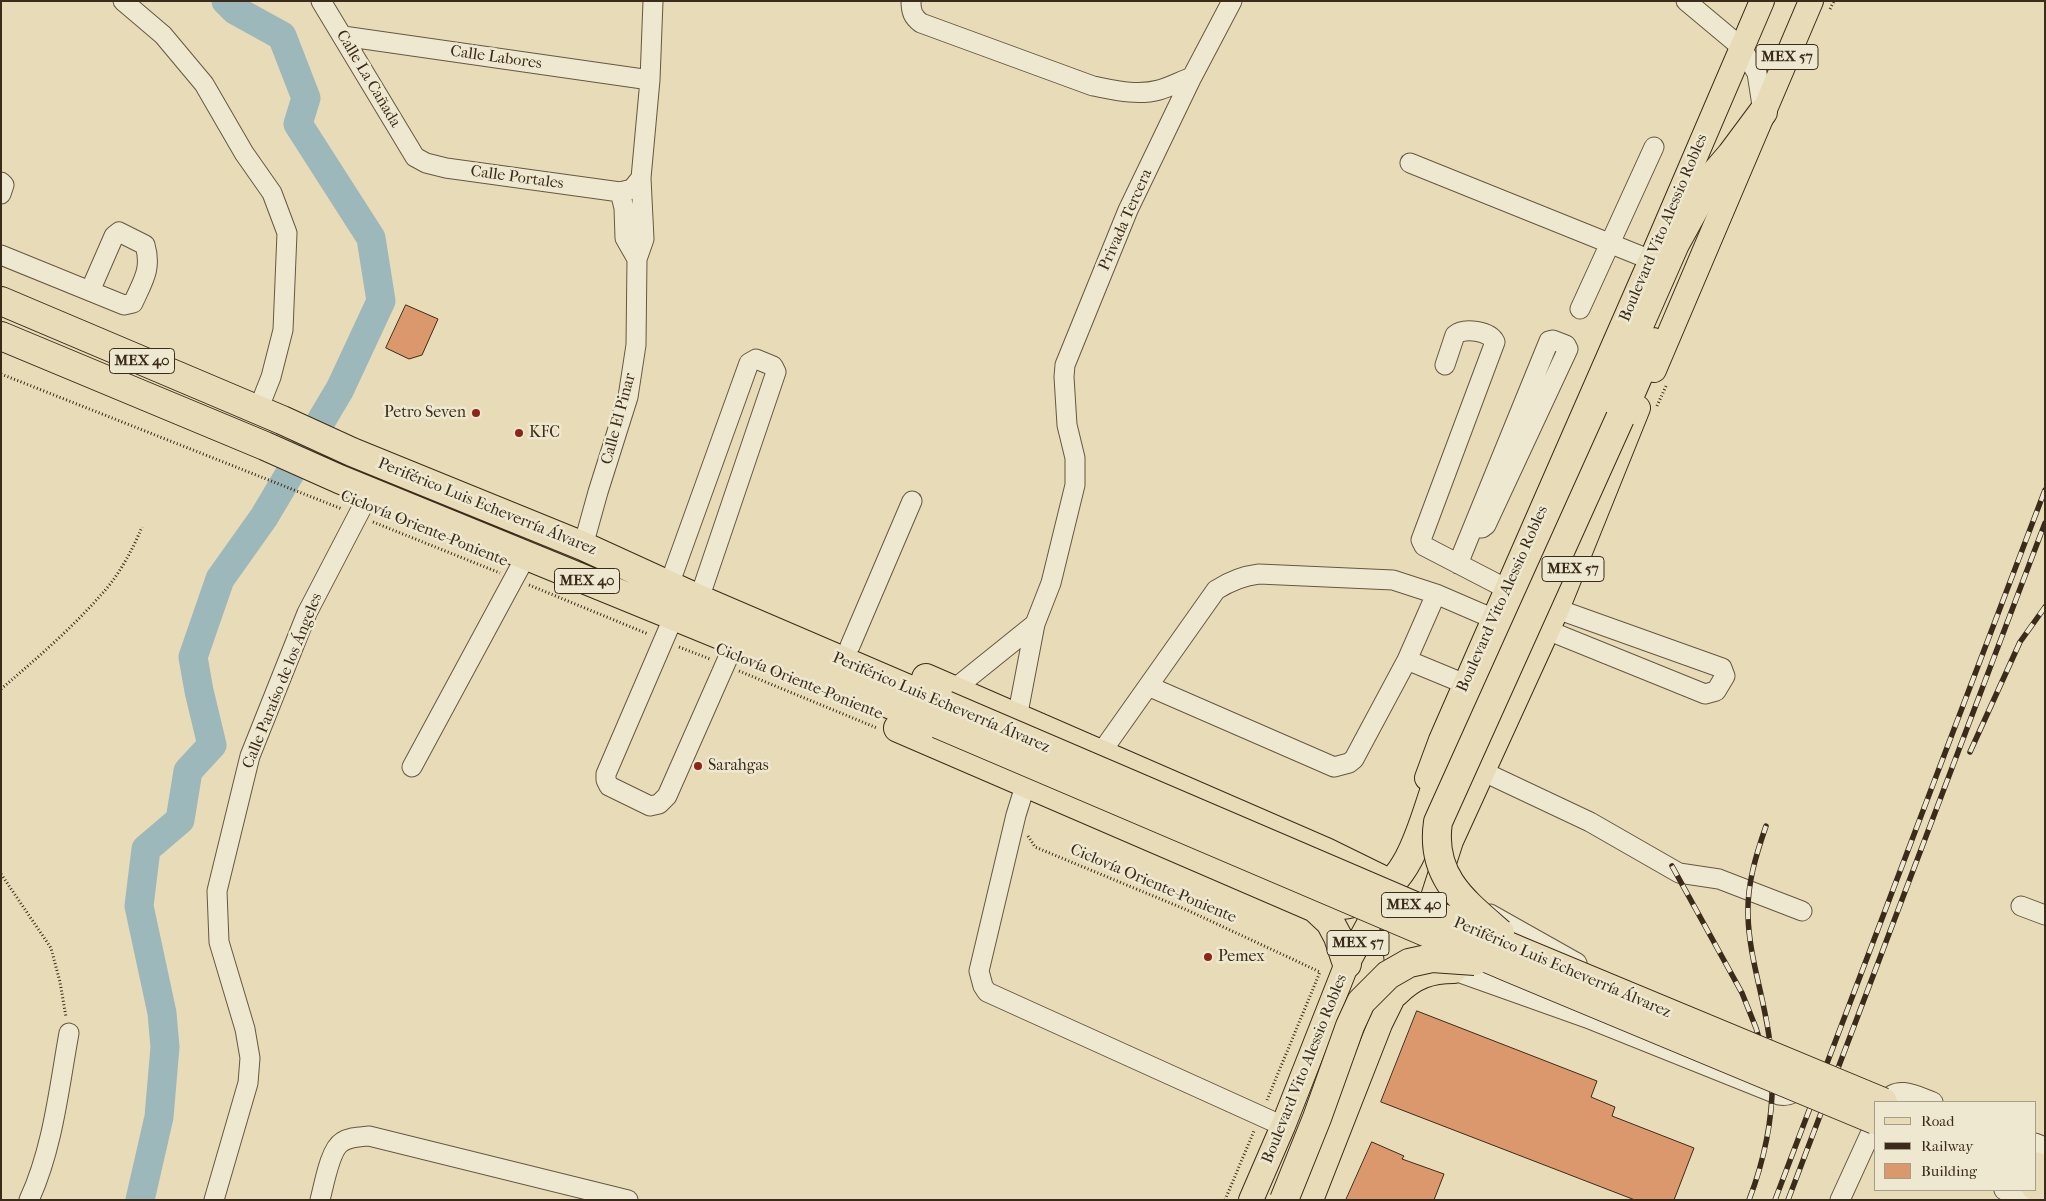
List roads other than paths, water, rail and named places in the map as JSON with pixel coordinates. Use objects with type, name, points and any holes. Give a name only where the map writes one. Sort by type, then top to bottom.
[{"type":"highway","points":[[1315,908],[1354,903],[1373,897],[1390,884],[1404,866],[1413,848],[1435,789],[1675,244],[1712,177],[1762,112]]},
{"type":"highway","points":[[1515,960],[1449,884],[1442,869],[1436,843],[1438,822],[1620,418],[1731,154]]},
{"type":"highway","name":"Periférico Luis Echeverría Álvarez","points":[[1,301],[270,415],[352,452],[583,546],[1515,960],[1874,1126]]},
{"type":"highway","name":"Periférico Luis Echeverría Álvarez","points":[[1,336],[370,492],[520,567],[730,653],[834,682],[946,707]]},
{"type":"highway","points":[[792,639],[822,641],[850,646],[946,707],[1017,718],[1326,852],[1390,884]]},
{"type":"highway","points":[[834,682],[852,701],[869,714],[907,732],[1315,908],[1330,922],[1338,937],[1347,964]]},
{"type":"highway","points":[[1315,908],[1326,901],[1332,889],[1335,876],[1333,863],[1326,852]]},
{"type":"highway","points":[[1390,884],[1397,991]]},
{"type":"highway","points":[[1284,1200],[1317,1118],[1350,1026],[1361,1002],[1374,987],[1388,975],[1409,963],[1432,958],[1476,961],[1515,960]]},
{"type":"highway","name":"Periférico Luis Echeverría Álvarez","points":[[1515,960],[1891,1099]]},
{"type":"main road","name":"Boulevard Vito Alessio Robles","points":[[1251,1200],[1283,1126],[1347,964],[1390,884],[1441,740],[1762,1]]},
{"type":"main road","name":"MEX 57","points":[[1380,1024],[1415,953],[1451,840],[1484,772],[1552,619],[1657,361],[1811,1]]},
{"type":"main road","points":[[1390,884],[1407,936],[1415,953]]},
{"type":"main road","points":[[1397,991],[1420,976],[1437,971],[1454,971]]},
{"type":"main road","points":[[1311,1200],[1380,1024],[1367,1010],[1356,1005],[1347,1003],[1331,1006]]},
{"type":"street","points":[[123,1],[163,35],[204,84],[244,154],[272,193],[287,233],[283,330],[271,377],[270,415]]},
{"type":"street","name":"Calle La Cañada","points":[[321,1],[415,157]]},
{"type":"street","name":"Calle El Pinar","points":[[583,546],[628,397],[636,346],[637,259],[644,239],[641,178],[650,80],[653,1]]},
{"type":"street","points":[[911,1],[911,10],[914,18],[921,23],[1093,86],[1138,93],[1158,90],[1192,77]]},
{"type":"street","name":"Privada Tercera","points":[[1017,718],[1036,624],[1051,583],[1075,485],[1075,458],[1067,425],[1064,377],[1066,365],[1128,210],[1192,77],[1232,1]]},
{"type":"street","points":[[1686,1],[1741,47],[1757,73],[1762,112]]},
{"type":"street","name":"Calle Labores","points":[[342,36],[650,80]]},
{"type":"street","points":[[1580,309],[1654,146]]},
{"type":"street","name":"Calle Portales","points":[[415,157],[426,163],[446,168],[620,192]]},
{"type":"street","points":[[1410,163],[1651,260]]},
{"type":"street","points":[[620,192],[632,189],[641,178]]},
{"type":"street","points":[[1,182],[4,185],[1,194]]},
{"type":"street","name":"Calle El Pinar","points":[[620,192],[624,208],[625,238],[637,259]]},
{"type":"street","points":[[1,255],[90,291]]},
{"type":"street","points":[[1444,364],[1455,334],[1458,332],[1464,330],[1491,336],[1495,342],[1421,536],[1424,546],[1507,589]]},
{"type":"street","points":[[1458,564],[1550,342],[1553,340],[1566,345],[1568,349],[1486,525],[1482,528],[1474,528]]},
{"type":"street","points":[[669,585],[749,364],[756,360],[773,366],[776,372],[700,599]]},
{"type":"street","name":"Calle Paraíso de los Ángeles","points":[[214,1200],[248,1083],[250,1058],[245,1029],[219,942],[217,891],[250,756],[308,613],[370,492]]},
{"type":"street","points":[[850,646],[912,501]]},
{"type":"street","points":[[412,766],[520,567]]},
{"type":"street","points":[[1100,754],[1216,590],[1244,576],[1258,574],[1376,578],[1406,583],[1494,618]]},
{"type":"street","points":[[1148,686],[1334,767],[1349,763],[1354,759],[1407,660],[1436,594]]},
{"type":"street","points":[[1552,619],[1722,668],[1724,676],[1716,691],[1705,694],[1552,619]]},
{"type":"street","points":[[946,707],[1036,624]]},
{"type":"street","points":[[668,628],[606,774],[609,786],[650,806],[659,804],[667,796],[730,653]]},
{"type":"street","points":[[1407,660],[1466,684]]},
{"type":"street","points":[[1484,772],[1590,822],[1680,873],[1719,880],[1802,911]]},
{"type":"street","points":[[1026,783],[1016,815],[978,971],[987,992],[1283,1126]]},
{"type":"street","points":[[1415,953],[1428,961],[1587,1018],[1779,1095],[1791,1094],[1803,1081],[1806,1068],[1795,1055],[1576,962],[1476,906],[1458,883],[1453,872],[1451,840]]},
{"type":"street","points":[[1454,971],[1447,961],[1443,949],[1445,931],[1455,915],[1465,908],[1476,906]]},
{"type":"street","points":[[2021,906],[2045,916]]},
{"type":"street","points":[[29,1200],[53,1125],[69,1033]]},
{"type":"street","points":[[1891,1099],[1919,1101]]},
{"type":"street","points":[[1840,1200],[1874,1126]]},
{"type":"street","points":[[320,1200],[333,1153],[340,1142],[352,1137],[369,1136],[628,1200]]},
{"type":"street","points":[[2006,1191],[2026,1200]]},
{"type":"waterway","points":[[140,1200],[159,1117],[165,1047],[162,1013],[139,906],[146,849],[180,820],[188,771],[212,745],[193,657],[220,579],[264,517],[340,389],[381,301],[371,238],[298,124],[306,98],[282,36],[235,10],[226,1]]},
{"type":"railway","points":[[1775,1200],[2045,490]]},
{"type":"railway","points":[[1788,1200],[2045,523]]},
{"type":"railway","points":[[1970,752],[2020,642],[2045,607]]},
{"type":"railway","points":[[1749,1200],[1765,1147],[1769,1128],[1772,1092],[1769,1036],[1749,933],[1748,915],[1751,881],[1766,826]]},
{"type":"railway","points":[[1672,866],[1742,993],[1756,1028],[1767,1064]]},
{"type":"place","name":"Petro Seven","points":[[476,413]]},
{"type":"place","name":"KFC","points":[[519,433]]},
{"type":"place","name":"Sarahgas","points":[[698,766]]},
{"type":"place","name":"Pemex","points":[[1208,957]]}]
